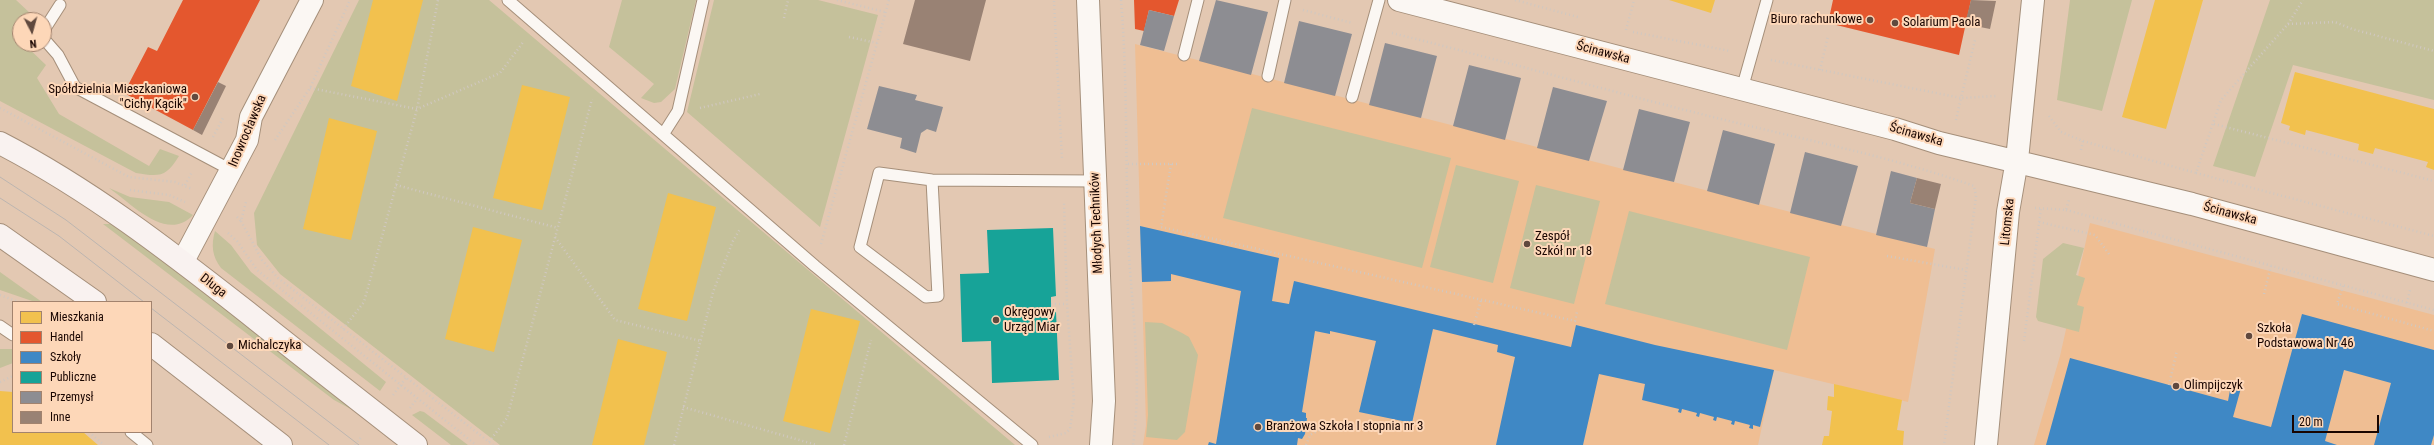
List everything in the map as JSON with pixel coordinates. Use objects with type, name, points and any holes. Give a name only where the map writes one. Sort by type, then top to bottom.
[{"type":"street","name":"Inowrocławska","points":[[183,261],[247,140],[251,117],[312,0]]},
{"type":"street","name":"Młodych Techników","points":[[1088,0],[1104,401],[1101,445]]},
{"type":"street","name":"Ścinawska","points":[[1399,0],[1895,129],[1939,143],[2017,160],[2192,204],[2434,270]]},
{"type":"street","name":"Litomska","points":[[1986,445],[2008,212],[2017,160],[2033,0]]},
{"type":"street","name":"Długa","points":[[0,143],[39,163],[97,201],[183,261],[416,445]]},
{"type":"street","points":[[0,235],[94,301]]},
{"type":"street","points":[[152,345],[281,445]]},
{"type":"lane","points":[[508,0],[664,133],[815,266],[1030,444]]},
{"type":"lane","points":[[664,133],[678,111],[703,0]]},
{"type":"lane","points":[[1184,55],[1198,0]]},
{"type":"lane","points":[[1352,96],[1378,0]]},
{"type":"lane","points":[[1742,89],[1767,0]]},
{"type":"lane","points":[[1268,76],[1285,3]]},
{"type":"lane","points":[[52,18],[60,5]]},
{"type":"lane","points":[[52,48],[58,55],[75,87],[231,170]]},
{"type":"lane","points":[[932,180],[938,296],[926,297],[860,247],[878,173],[932,180],[1095,181]]},
{"type":"lane","points":[[0,326],[12,333]]},
{"type":"lane","points":[[132,433],[147,445]]},
{"type":"path","points":[[280,130],[310,88],[350,0]]},
{"type":"path","points":[[343,329],[364,302],[417,109],[438,0]]},
{"type":"path","points":[[784,18],[788,0]]},
{"type":"path","points":[[837,0],[885,12]]},
{"type":"path","points":[[815,266],[889,0]]},
{"type":"path","points":[[1121,0],[1128,164],[1129,254],[1138,401],[1133,445]]},
{"type":"path","points":[[1626,30],[1634,0]]},
{"type":"path","points":[[2196,173],[2221,100],[2288,24],[2303,0]]},
{"type":"path","points":[[1030,444],[1066,433],[1070,429],[1074,401],[1067,304],[1063,182],[1054,1],[1060,1]]},
{"type":"path","points":[[1285,3],[1370,28],[1706,115],[1790,134],[1942,175],[1974,186],[1976,196],[1944,445]]},
{"type":"path","points":[[2288,24],[2335,22],[2352,29],[2434,51]]},
{"type":"path","points":[[310,88],[417,109],[500,73],[537,26]]},
{"type":"path","points":[[1820,70],[1828,36]]},
{"type":"path","points":[[849,38],[877,43]]},
{"type":"path","points":[[1955,122],[1975,40]]},
{"type":"path","points":[[490,442],[507,418],[598,77]]},
{"type":"path","points":[[678,111],[693,110],[760,94]]},
{"type":"path","points":[[1962,98],[1995,95],[2000,97]]},
{"type":"path","points":[[0,108],[129,177],[174,182],[198,191]]},
{"type":"path","points":[[2046,113],[2061,132],[2083,141],[2196,173],[2434,236]]},
{"type":"path","points":[[2214,124],[2434,181]]},
{"type":"path","points":[[2081,155],[2083,141]]},
{"type":"path","points":[[1128,164],[1178,164]]},
{"type":"path","points":[[1171,164],[1161,228],[1575,321],[1577,312]]},
{"type":"path","points":[[396,185],[558,228]]},
{"type":"path","points":[[124,188],[141,193],[169,195],[196,207],[207,215],[237,241],[257,270],[400,386],[476,445]]},
{"type":"path","points":[[2066,210],[2070,198]]},
{"type":"path","points":[[2024,343],[2041,208],[2066,210],[2434,310]]},
{"type":"path","points":[[674,445],[713,292],[733,241],[752,210]]},
{"type":"path","points":[[241,221],[268,268],[343,329],[493,445]]},
{"type":"path","points":[[2039,222],[2095,235],[2110,254]]},
{"type":"path","points":[[555,236],[615,320],[701,341]]},
{"type":"path","points":[[1887,256],[1966,270]]},
{"type":"path","points":[[2264,294],[2271,266]]},
{"type":"path","points":[[2343,286],[2337,304],[2434,331]]},
{"type":"path","points":[[2407,303],[2412,286]]},
{"type":"path","points":[[0,295],[16,301]]},
{"type":"path","points":[[1474,324],[1481,300]]},
{"type":"path","points":[[1051,304],[1067,304]]},
{"type":"path","points":[[844,445],[877,316]]},
{"type":"path","points":[[2169,385],[2177,350]]},
{"type":"path","points":[[0,382],[12,376]]},
{"type":"path","points":[[391,397],[406,378]]},
{"type":"path","points":[[683,407],[817,445]]},
{"type":"path","points":[[1306,445],[1310,435],[1322,428]]},
{"type":"path","points":[[90,433],[104,445]]},
{"type":"shaded area","points":[[0,0],[16,0],[29,12],[12,12],[12,52],[32,52],[46,65],[37,78],[59,114],[149,166],[160,149],[179,156],[170,168],[162,174],[151,175],[136,173],[0,101]]},
{"type":"shaded area","points":[[359,0],[489,0],[1015,445],[500,445],[280,274],[257,245],[254,213]]},
{"type":"shaded area","points":[[622,0],[696,0],[675,89],[661,102],[654,103],[641,98],[654,84],[609,47]]},
{"type":"shaded area","points":[[714,0],[818,0],[878,15],[820,227],[687,112]]},
{"type":"shaded area","points":[[2070,0],[2132,0],[2102,111],[2057,100]]},
{"type":"shaded area","points":[[2270,0],[2434,0],[2434,100],[2293,65],[2255,177],[2213,166]]},
{"type":"shaded area","name":"Zespół Szkół nr 18","points":[[1135,44],[1935,249],[1908,402],[1774,370],[1758,445],[1143,445],[1146,425]]},
{"type":"shaded area","points":[[1252,108],[1451,158],[1422,268],[1223,218]]},
{"type":"shaded area","points":[[1456,165],[1519,181],[1493,283],[1430,267]]},
{"type":"shaded area","points":[[1536,185],[1600,201],[1574,304],[1510,288]]},
{"type":"shaded area","points":[[109,188],[130,197],[169,202],[193,215],[183,223],[172,225],[161,223],[139,211]]},
{"type":"shaded area","points":[[1629,211],[1810,257],[1787,350],[1605,304]]},
{"type":"shaded area","name":"Szkoła Podstawowa Nr 46","points":[[2090,223],[2434,315],[2434,445],[2034,445],[2060,356]]},
{"type":"shaded area","points":[[103,224],[111,224],[173,267],[360,414],[334,400]]},
{"type":"shaded area","points":[[215,231],[231,245],[251,272],[386,382],[380,391],[221,268],[213,250]]},
{"type":"shaded area","points":[[2063,243],[2084,248],[2076,275],[2085,278],[2077,305],[2084,307],[2079,332],[2038,321],[2036,317],[2043,259]]},
{"type":"shaded area","points":[[0,272],[41,301],[32,301],[0,290]]},
{"type":"shaded area","points":[[1145,322],[1162,323],[1189,337],[1198,355],[1185,432],[1177,440],[1146,437],[1148,415]]},
{"type":"shaded area","points":[[0,349],[12,349],[12,363],[0,368]]},
{"type":"shaded area","points":[[420,411],[424,412],[468,445],[451,445],[412,415]]},
{"type":"building: Mieszkania","points":[[373,0],[423,0],[397,101],[351,86]]},
{"type":"building: Mieszkania","points":[[1669,0],[1715,0],[1711,13]]},
{"type":"building: Mieszkania","points":[[2155,0],[2203,0],[2166,129],[2122,117]]},
{"type":"building: Mieszkania","points":[[2295,72],[2434,109],[2434,170],[2426,167],[2428,162],[2375,148],[2373,154],[2358,150],[2359,144],[2306,130],[2305,135],[2289,130],[2290,126],[2281,123]]},
{"type":"building: Mieszkania","points":[[522,85],[570,97],[542,210],[493,198]]},
{"type":"building: Mieszkania","points":[[329,118],[377,131],[351,240],[303,229]]},
{"type":"building: Mieszkania","points":[[668,193],[716,207],[687,321],[638,309]]},
{"type":"building: Mieszkania","points":[[473,227],[522,240],[494,352],[445,339]]},
{"type":"building: Mieszkania","points":[[811,309],[860,321],[830,433],[783,421]]},
{"type":"building: Mieszkania","points":[[618,339],[667,352],[644,445],[592,445]]},
{"type":"building: Mieszkania","points":[[1834,384],[1902,400],[1897,430],[1904,431],[1903,445],[1822,445],[1824,436],[1829,436],[1832,411],[1827,410],[1828,396],[1834,397]]},
{"type":"building: Mieszkania","points":[[0,391],[12,392],[12,433],[84,433],[98,445],[0,445]]},
{"type":"building: Handel","points":[[183,0],[260,0],[193,130],[124,93],[148,47],[157,51]]},
{"type":"building: Handel","points":[[1134,0],[1179,0],[1174,16],[1149,10],[1144,31],[1135,29]]},
{"type":"building: Handel","points":[[1833,0],[1971,0],[1959,55],[1828,23]]},
{"type":"building: Szkoły","points":[[1140,226],[1279,258],[1272,301],[1289,304],[1294,281],[1571,347],[1576,325],[1655,345],[1774,370],[1760,427],[1753,425],[1753,429],[1749,428],[1750,425],[1735,421],[1734,425],[1731,424],[1732,421],[1717,417],[1716,421],[1713,420],[1714,417],[1700,413],[1699,417],[1696,416],[1697,413],[1682,409],[1681,413],[1678,412],[1679,409],[1642,400],[1645,384],[1599,374],[1583,445],[1496,445],[1515,357],[1497,352],[1498,345],[1433,329],[1412,423],[1359,412],[1376,341],[1330,331],[1330,334],[1315,331],[1302,412],[1306,413],[1307,418],[1305,434],[1302,439],[1298,438],[1297,445],[1208,445],[1209,442],[1216,444],[1241,291],[1171,274],[1171,281],[1142,282]]},
{"type":"building: Szkoły","points":[[2302,314],[2434,350],[2434,435],[2431,445],[2374,445],[2391,383],[2344,370],[2325,441],[2337,445],[2046,445],[2070,358],[2228,401],[2231,385],[2241,388],[2233,417],[2271,427]]},
{"type":"building: Publiczne","points":[[1053,228],[1056,296],[1051,297],[1051,311],[1056,312],[1059,380],[992,383],[991,341],[962,342],[960,274],[989,273],[987,230]]},
{"type":"building: Przemysł","points":[[1216,0],[1268,12],[1251,75],[1199,61]]},
{"type":"building: Przemysł","points":[[1149,10],[1174,16],[1164,51],[1140,45]]},
{"type":"building: Przemysł","points":[[1299,21],[1352,34],[1335,96],[1284,83]]},
{"type":"building: Przemysł","points":[[1385,43],[1437,56],[1421,118],[1369,105]]},
{"type":"building: Przemysł","points":[[1469,65],[1521,78],[1505,140],[1453,126]]},
{"type":"building: Przemysł","points":[[879,86],[917,95],[915,100],[943,107],[936,132],[927,129],[921,133],[916,153],[900,148],[902,138],[867,129]]},
{"type":"building: Przemysł","points":[[1553,87],[1607,101],[1589,161],[1537,148]]},
{"type":"building: Przemysł","points":[[1639,109],[1690,122],[1674,182],[1623,170]]},
{"type":"building: Przemysł","points":[[1723,130],[1775,144],[1759,205],[1707,191]]},
{"type":"building: Przemysł","points":[[1805,152],[1858,166],[1841,226],[1790,213]]},
{"type":"building: Przemysł","points":[[1891,171],[1917,178],[1910,203],[1935,209],[1927,247],[1876,235]]},
{"type":"building: Inne","points":[[915,0],[986,0],[970,61],[903,44]]},
{"type":"building: Inne","points":[[1971,0],[1996,1],[1990,29],[1965,24]]},
{"type":"building: Inne","points":[[218,82],[226,86],[202,135],[193,130]]},
{"type":"building: Inne","points":[[1917,178],[1941,184],[1935,209],[1910,203]]},
{"type":"tram line","points":[[0,177],[66,220],[359,445]]},
{"type":"tram line","points":[[0,198],[59,236],[143,301]]},
{"type":"tram line","points":[[152,309],[329,445]]},
{"type":"place","name":"Biuro rachunkowe","points":[[1870,20]]},
{"type":"place","name":"Solarium Paola","points":[[1895,23]]},
{"type":"place","name":"Spółdzielnia Mieszkaniowa \"Cichy Kącik\"","points":[[195,97]]},
{"type":"place","name":"Zespół Szkół nr 18","points":[[1527,244]]},
{"type":"place","name":"Okręgowy Urząd Miar","points":[[996,320]]},
{"type":"place","name":"Szkoła Podstawowa Nr 46","points":[[2249,336]]},
{"type":"place","name":"Michalczyka","points":[[230,346]]},
{"type":"place","name":"Olimpijczyk","points":[[2176,386]]},
{"type":"place","name":"Branżowa Szkoła I stopnia nr 3","points":[[1258,427]]}]
